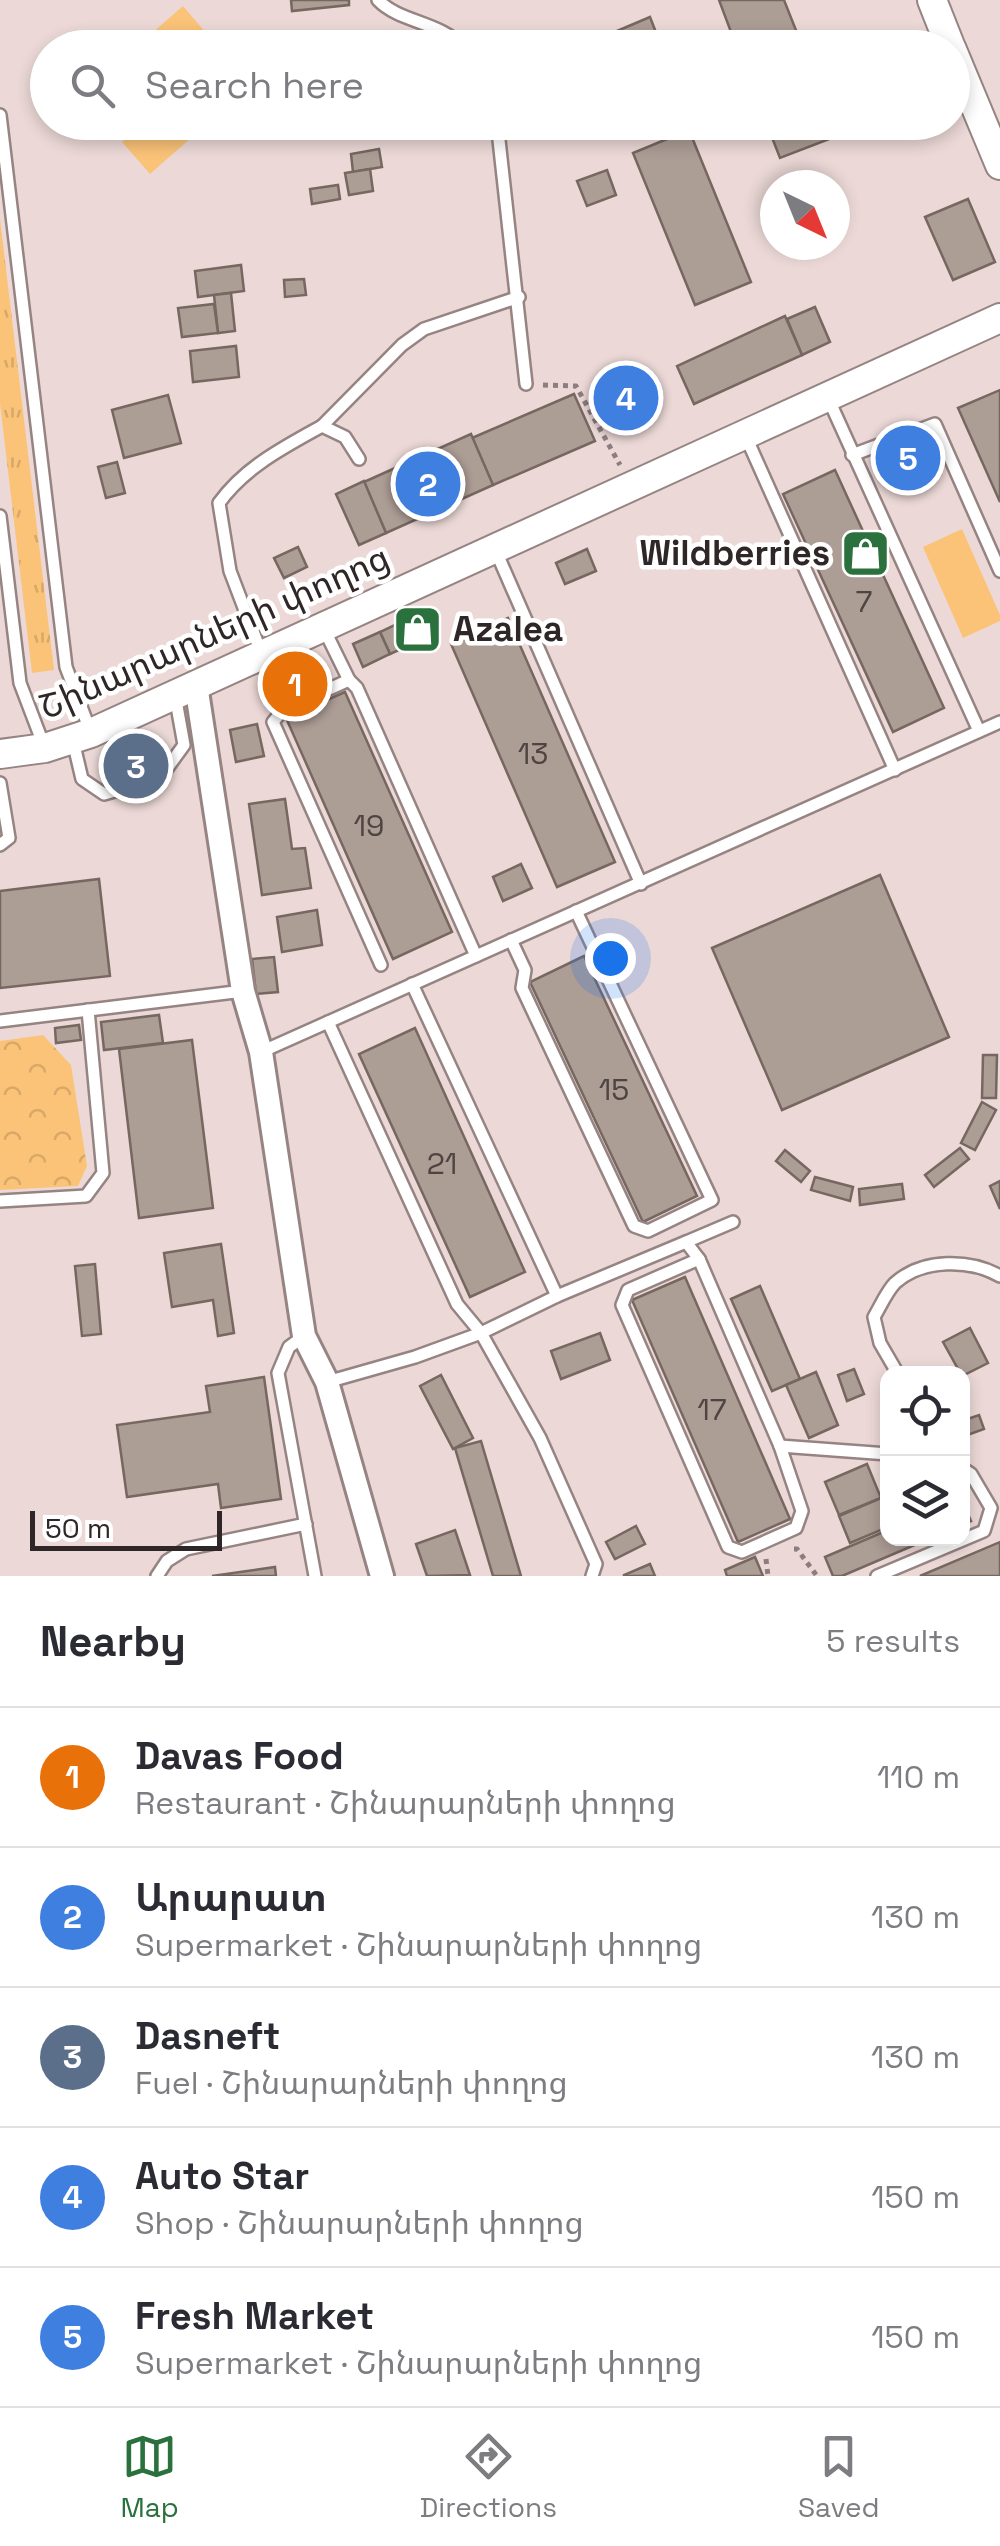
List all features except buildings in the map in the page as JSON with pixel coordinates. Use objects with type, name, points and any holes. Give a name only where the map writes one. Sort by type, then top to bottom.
[{"type":"street","points":[[932,0],[944,30]]},
{"type":"street","points":[[970,92],[1000,165]]},
{"type":"street","name":"Շինարարների փողոց","points":[[0,754],[44,748],[81,736],[1000,318]]},
{"type":"street","points":[[185,690],[243,991],[262,1052],[304,1336],[327,1382],[382,1576]]},
{"type":"lane","points":[[378,0],[390,10],[439,30]]},
{"type":"lane","points":[[0,115],[66,667],[81,736],[82,779],[104,794],[160,778],[184,745],[185,690]]},
{"type":"lane","points":[[499,140],[526,384]]},
{"type":"lane","points":[[262,655],[230,570],[219,503],[233,484],[274,452],[322,426],[402,345],[424,330],[519,297]]},
{"type":"lane","points":[[827,395],[980,731]]},
{"type":"lane","points":[[852,455],[935,424],[1000,571]]},
{"type":"lane","points":[[322,426],[344,437],[360,459]]},
{"type":"lane","points":[[745,433],[895,770]]},
{"type":"lane","points":[[0,516],[20,683],[44,748]]},
{"type":"lane","points":[[494,548],[642,884]]},
{"type":"lane","points":[[322,627],[357,688],[476,956]]},
{"type":"lane","points":[[349,680],[283,710],[273,722],[381,965]]},
{"type":"lane","points":[[262,1052],[1000,722]]},
{"type":"lane","points":[[0,783],[9,838],[0,845]]},
{"type":"lane","points":[[511,940],[525,970],[522,988],[634,1226],[648,1231],[712,1200],[576,912]]},
{"type":"lane","points":[[412,984],[557,1296]]},
{"type":"lane","points":[[0,1021],[243,991]]},
{"type":"lane","points":[[0,1201],[86,1196],[102,1173],[88,1010]]},
{"type":"lane","points":[[328,1022],[456,1304],[480,1334],[540,1438],[596,1564],[592,1576]]},
{"type":"lane","points":[[327,1382],[480,1334],[557,1296],[733,1222]]},
{"type":"lane","points":[[686,1242],[698,1259],[780,1446],[802,1511],[796,1528],[742,1552],[728,1547],[622,1305],[628,1290],[698,1259]]},
{"type":"lane","points":[[893,1366],[880,1344],[874,1317],[895,1283],[933,1264],[984,1266],[1000,1276]]},
{"type":"lane","points":[[304,1336],[288,1347],[278,1374],[315,1576]]},
{"type":"lane","points":[[780,1446],[880,1453]]},
{"type":"lane","points":[[970,1473],[991,1508],[984,1531],[970,1537]]},
{"type":"lane","points":[[157,1576],[167,1561],[186,1549],[306,1524]]},
{"type":"lane","points":[[877,1576],[948,1546]]},
{"type":"path","points":[[526,384],[576,386],[592,409],[630,486]]},
{"type":"path","points":[[764,1543],[780,1552],[797,1548],[817,1576]]},
{"type":"green space","points":[[183,6],[203,30],[155,30]]},
{"type":"green space","points":[[124,140],[189,140],[150,174]]},
{"type":"green space","points":[[0,219],[54,670],[32,673],[0,404]]},
{"type":"green space","points":[[962,529],[1000,615],[1000,621],[963,638],[923,547]]},
{"type":"green space","points":[[43,1035],[71,1065],[87,1166],[78,1186],[0,1190],[0,1041]]},
{"type":"place","name":"Auto Star","points":[[626,398]]},
{"type":"place","name":"Fresh Market","points":[[908,458]]},
{"type":"place","name":"Արարատ","points":[[428,484]]},
{"type":"place","name":"Wildberries","points":[[865,553]]},
{"type":"place","name":"Azalea","points":[[418,629]]},
{"type":"place","name":"Davas Food","points":[[295,684]]},
{"type":"place","name":"Dasneft","points":[[136,766]]}]
